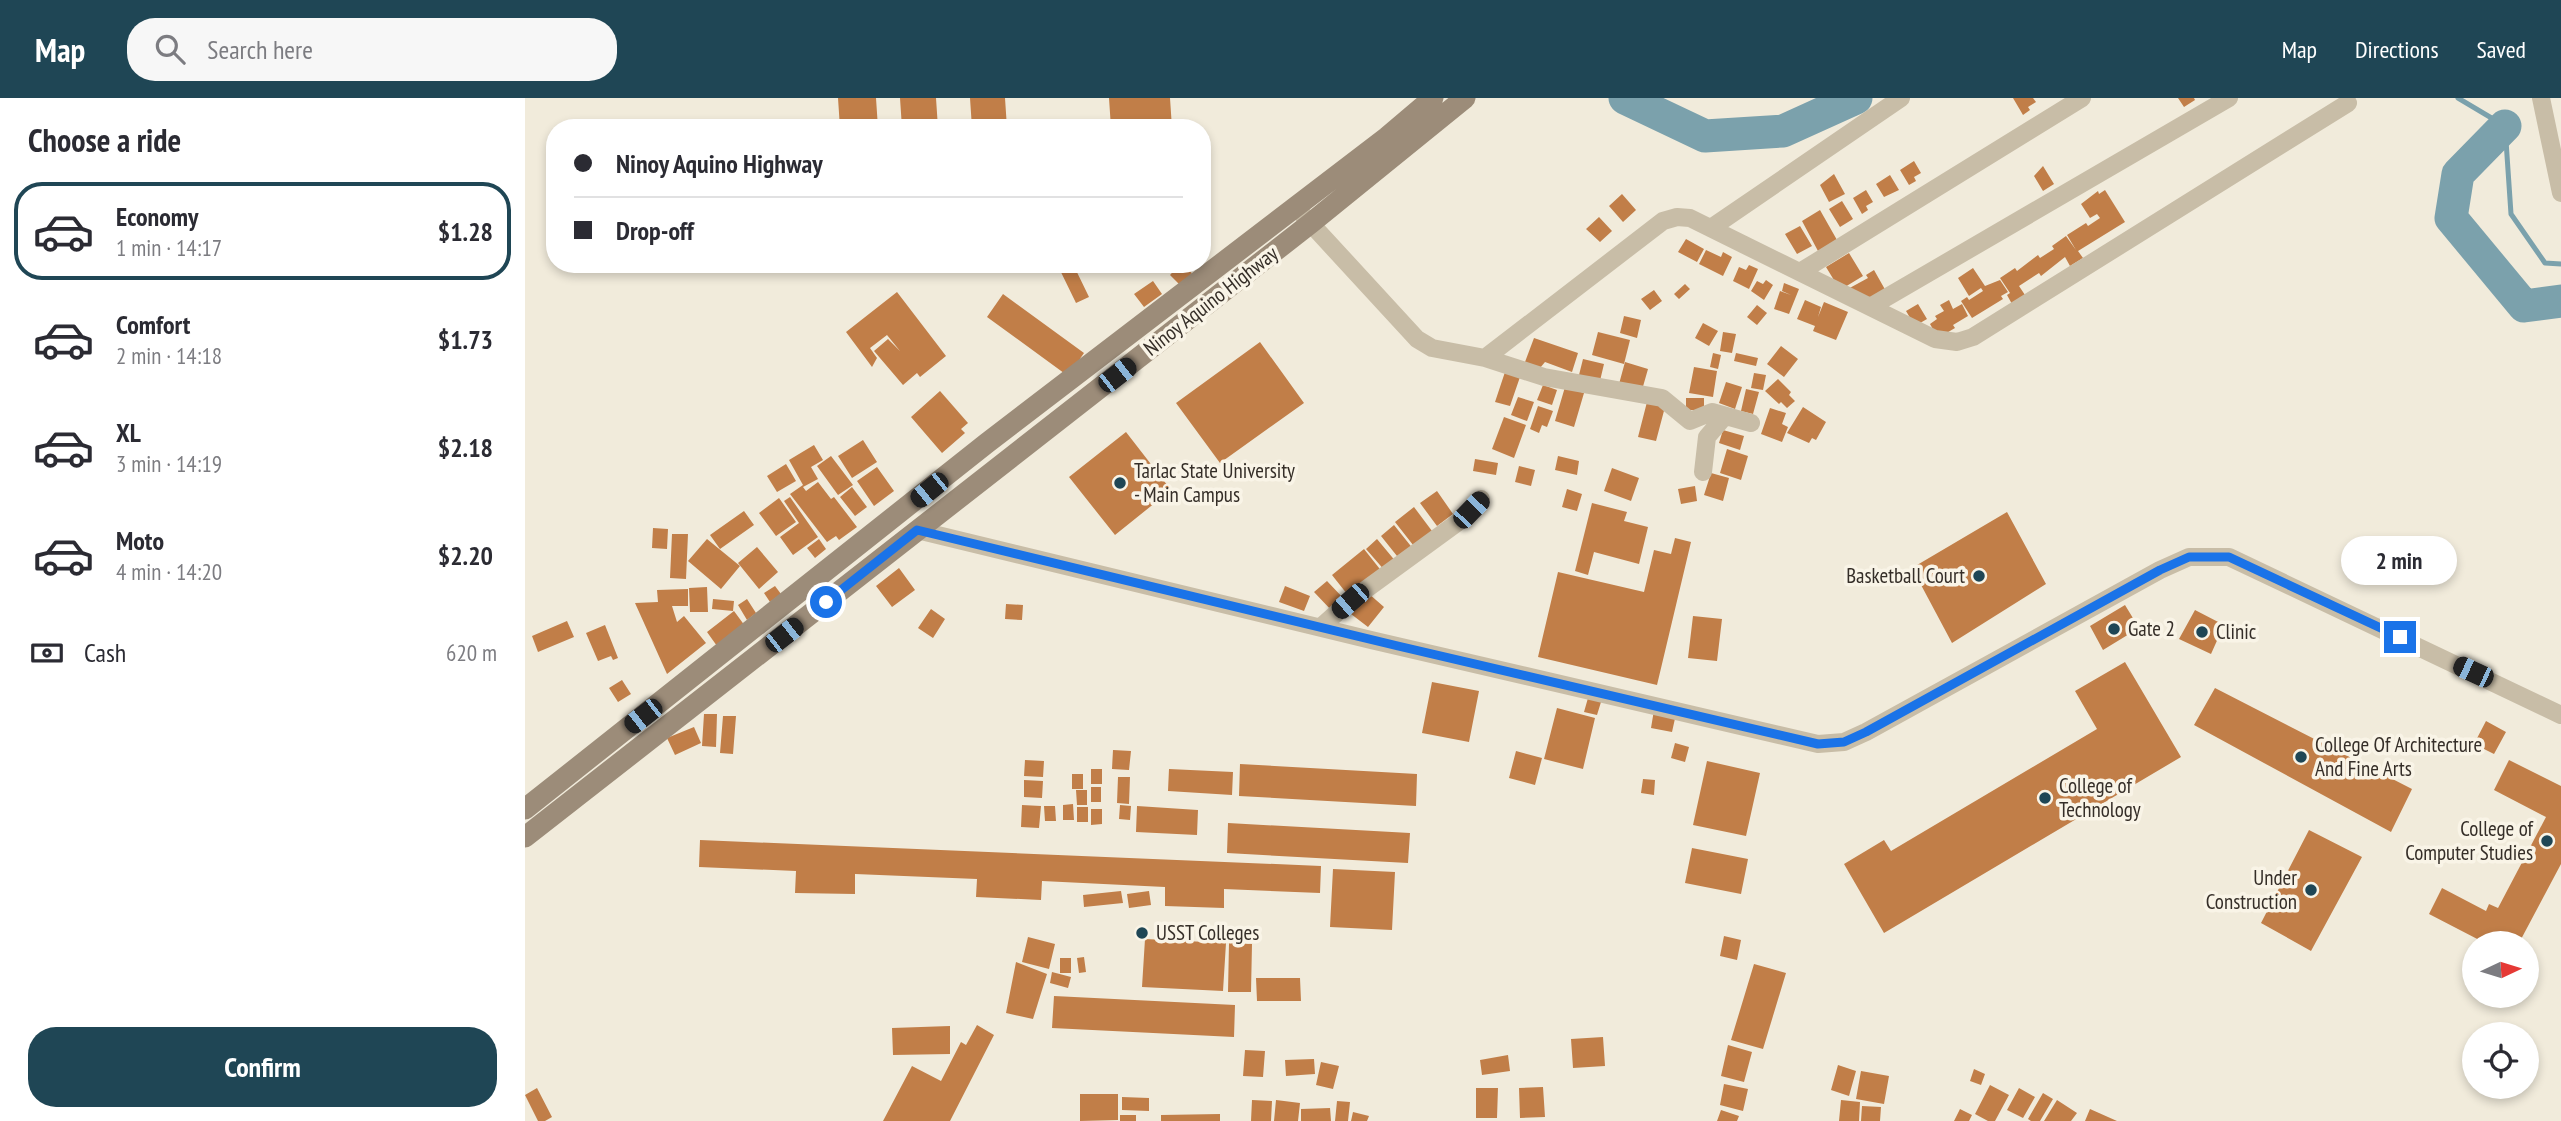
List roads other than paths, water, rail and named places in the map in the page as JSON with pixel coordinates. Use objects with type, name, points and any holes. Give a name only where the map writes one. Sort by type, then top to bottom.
[{"type":"main road","name":"Ninoy Aquino Highway","points":[[1211,271],[1387,137],[1433,98]]},
{"type":"main road","name":"Ninoy Aquino Highway","points":[[525,837],[1311,223],[1465,98]]},
{"type":"main road","name":"Ninoy Aquino Highway","points":[[525,809],[971,456],[1208,273]]},
{"type":"main road","points":[[971,456],[987,476]]},
{"type":"main road","points":[[874,534],[889,553]]},
{"type":"street","points":[[1711,228],[1901,98]]},
{"type":"street","points":[[1800,272],[2082,98]]},
{"type":"street","points":[[1870,307],[2229,98]]},
{"type":"street","points":[[2541,98],[2561,193]]},
{"type":"street","points":[[1485,358],[1663,220],[1677,216],[1690,218],[1711,228],[1935,339],[1957,342],[1973,337],[2348,103]]},
{"type":"street","points":[[1295,206],[1417,339],[1432,348],[1485,358],[1544,377],[1662,398],[1690,421],[1712,412],[1751,423]]},
{"type":"street","points":[[1703,472],[1707,437],[1725,416]]},
{"type":"street","points":[[1321,627],[1350,601],[1461,520],[1481,499]]},
{"type":"street","points":[[917,530],[1818,744],[1844,742],[1866,732],[2160,570],[2189,557],[2229,557],[2561,715]]},
{"type":"waterway","points":[[1625,98],[1705,136],[1783,131],[1856,98]]},
{"type":"waterway","points":[[2458,98],[2505,126],[2511,214],[2545,263],[2561,264]]},
{"type":"waterway","points":[[2505,126],[2458,174],[2451,218],[2524,306],[2561,301]]},
{"type":"place","name":"Tarlac State University - Main Campus","points":[[1120,483]]},
{"type":"place","name":"Basketball Court","points":[[1979,576]]},
{"type":"place","name":"Gate 2","points":[[2114,629]]},
{"type":"place","name":"Clinic","points":[[2202,632]]},
{"type":"place","name":"College Of Architecture And Fine Arts","points":[[2301,757]]},
{"type":"place","name":"College of Technology","points":[[2045,798]]},
{"type":"place","name":"College of Computer Studies","points":[[2547,841]]},
{"type":"place","name":"Under Construction","points":[[2311,890]]},
{"type":"place","name":"USST Colleges","points":[[1142,933]]}]
